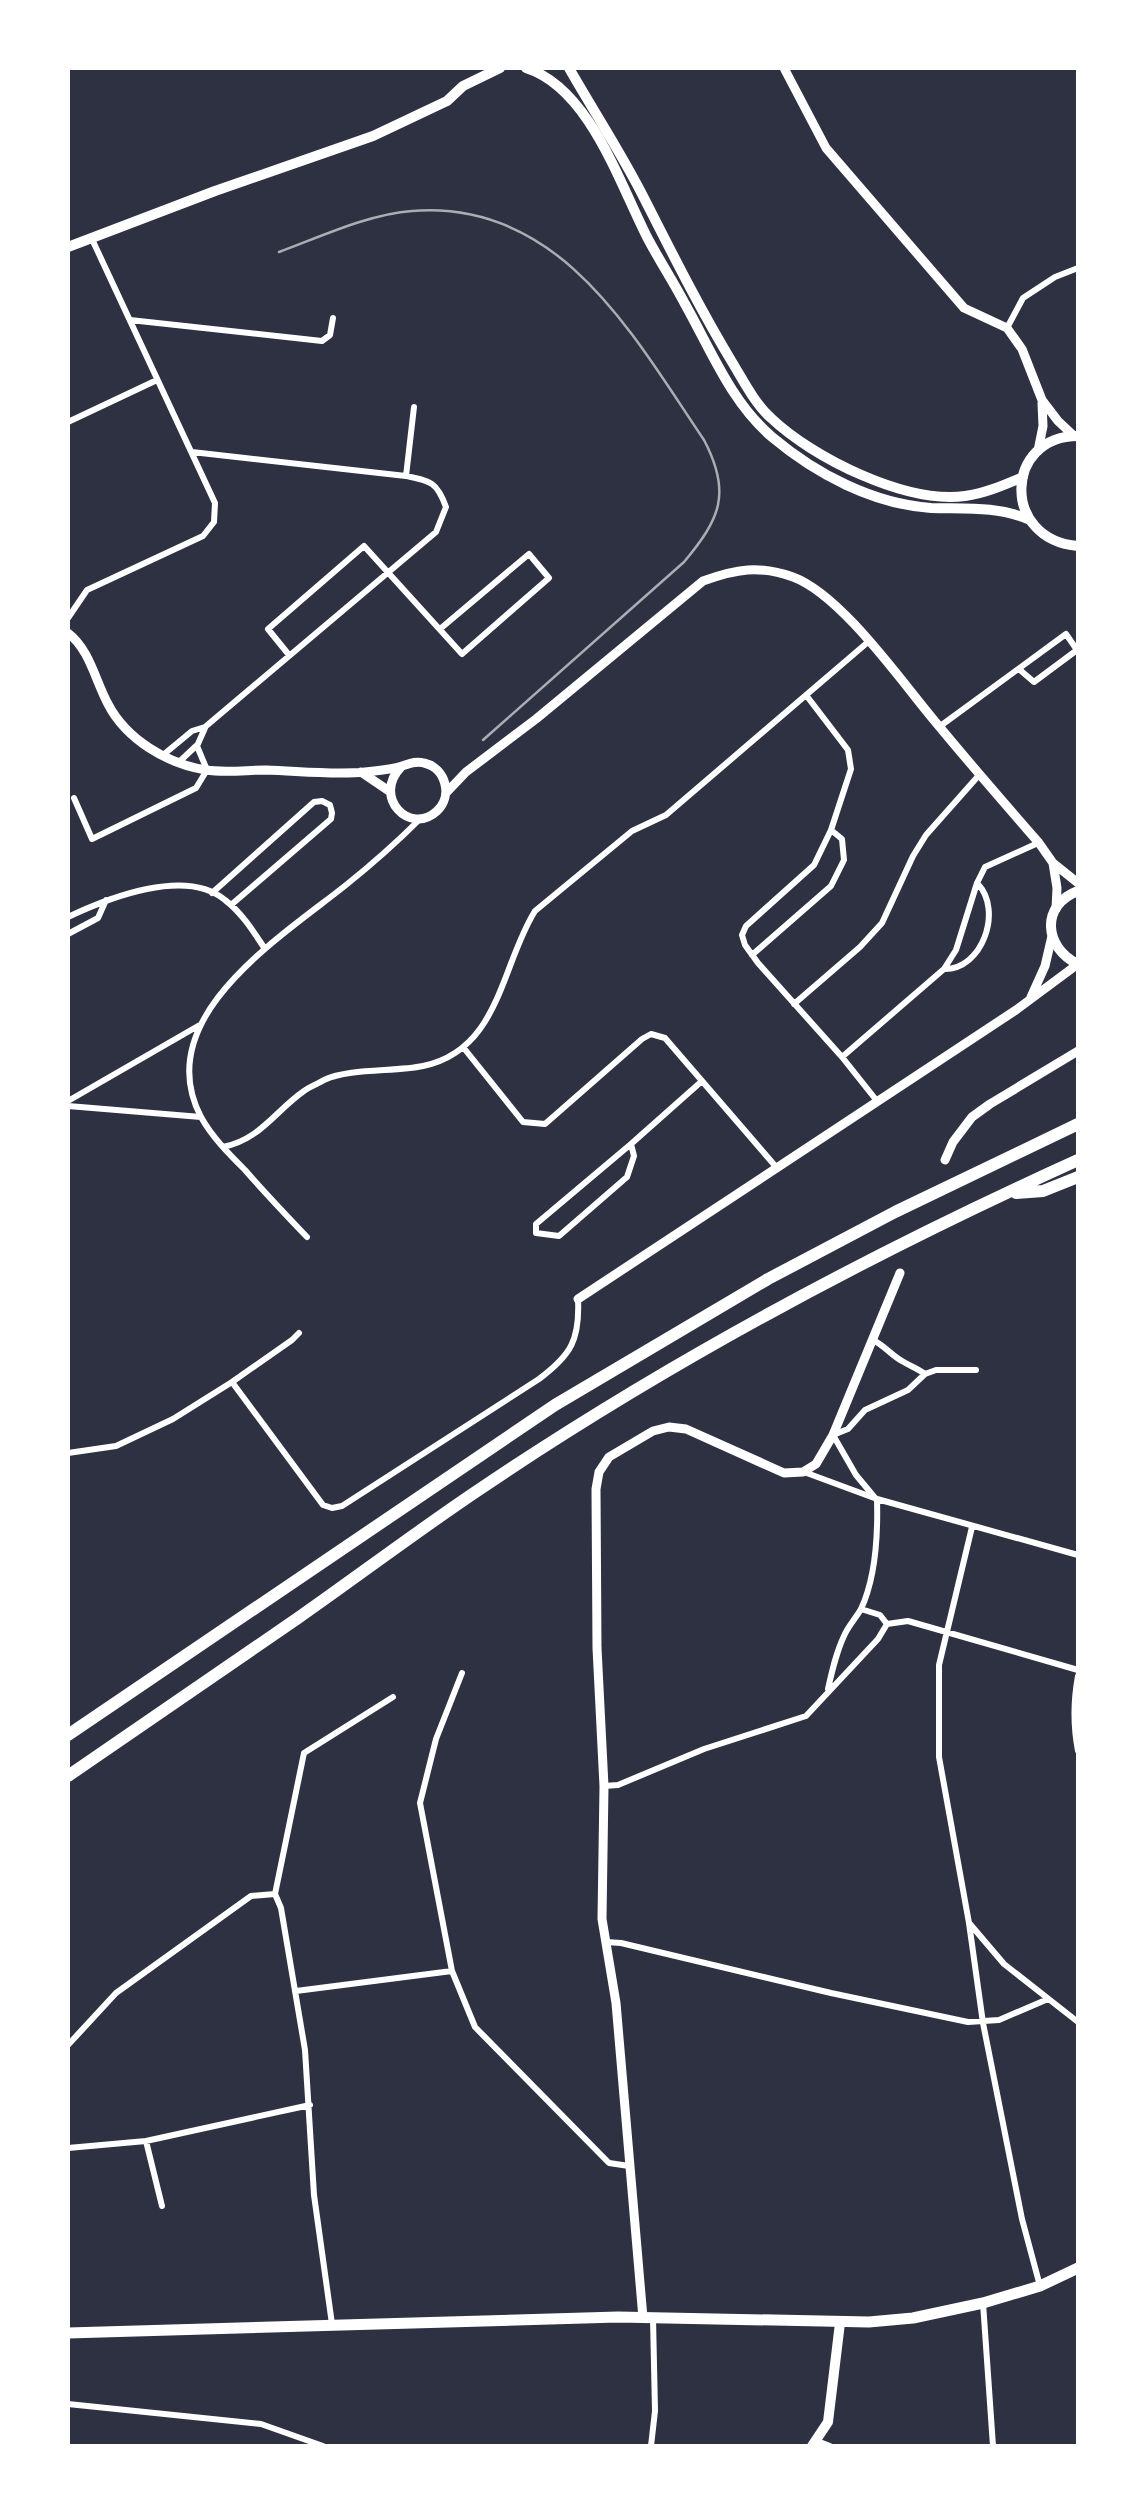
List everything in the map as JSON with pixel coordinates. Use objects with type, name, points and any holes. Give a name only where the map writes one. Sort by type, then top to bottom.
[{"type":"highway","points":[[68,1735],[468,1462],[601,1377],[710,1312],[895,1212],[1078,1124]]},
{"type":"highway","points":[[68,1776],[477,1491],[584,1422],[827,1282],[1078,1160]]},
{"type":"highway","points":[[1003,1194],[1043,1191],[1078,1176]]},
{"type":"main road","points":[[464,86],[472,68]]},
{"type":"main road","points":[[68,246],[373,136],[447,101],[464,86],[500,68]]},
{"type":"main road","points":[[526,68],[542,72],[574,100],[608,156],[720,370],[743,408],[772,437],[846,485],[872,495],[927,508],[1010,511],[1028,519]]},
{"type":"main road","points":[[569,68],[624,160],[715,334],[769,417],[810,448],[851,470],[922,495],[962,496],[994,489],[1023,476]]},
{"type":"main road","points":[[1076,436],[1049,443],[1038,451],[1023,476],[1021,498],[1028,519],[1038,531],[1050,540],[1078,546]]},
{"type":"main road","points":[[1078,891],[1062,900],[1051,927],[1057,948],[1078,964]]},
{"type":"main road","points":[[68,2333],[648,2318],[840,2323],[913,2318],[983,2302],[1040,2286],[1078,2268]]},
{"type":"main road","points":[[814,2444],[828,2422],[840,2323]]},
{"type":"street","points":[[784,68],[826,148],[964,308],[1007,328],[1022,350],[1042,400],[1076,436]]},
{"type":"street","points":[[68,618],[87,590],[203,536],[214,522],[215,503],[91,237]]},
{"type":"street","points":[[1007,328],[1023,298],[1054,276],[1078,268]]},
{"type":"street","points":[[130,320],[322,341],[330,335],[333,318]]},
{"type":"street","points":[[68,422],[156,380]]},
{"type":"street","points":[[1038,451],[1043,426],[1042,400]]},
{"type":"street","points":[[406,476],[414,407]]},
{"type":"street","points":[[163,755],[192,732],[205,727],[436,532],[446,506],[440,489],[428,480],[192,452]]},
{"type":"street","points":[[289,655],[268,629],[364,546],[462,654],[549,578],[529,554],[440,629]]},
{"type":"street","points":[[307,1238],[223,1147],[202,1117],[190,1089],[189,1062],[199,1025],[224,990],[265,948],[350,882],[421,818],[438,810],[446,794],[466,772],[703,580],[733,570],[765,570],[796,578],[824,594],[1053,863],[1078,883]]},
{"type":"street","points":[[68,633],[87,656],[117,719],[145,746],[178,762],[207,770],[361,772],[418,762],[428,764],[442,775],[446,794]]},
{"type":"street","points":[[939,727],[1066,634],[1077,650],[1034,682],[1020,670]]},
{"type":"street","points":[[223,1147],[240,1144],[304,1091],[332,1076],[426,1066],[462,1047],[487,1020],[525,926],[535,911],[632,831],[666,816],[868,642]]},
{"type":"street","points":[[806,695],[848,750],[851,769],[831,830],[814,865],[746,926],[742,935],[752,955],[878,1102]]},
{"type":"street","points":[[178,762],[197,746],[205,727]]},
{"type":"street","points":[[197,746],[207,770]]},
{"type":"street","points":[[401,767],[394,774],[390,791],[396,808],[421,818]]},
{"type":"street","points":[[74,798],[92,839],[196,788],[207,770]]},
{"type":"street","points":[[361,772],[390,791]]},
{"type":"street","points":[[442,775],[466,772]]},
{"type":"street","points":[[794,1004],[860,947],[882,922],[926,836],[980,774]]},
{"type":"street","points":[[212,892],[314,802],[330,805],[330,819],[231,906]]},
{"type":"street","points":[[403,814],[404,835]]},
{"type":"street","points":[[752,955],[831,886],[844,860],[842,838],[831,830]]},
{"type":"street","points":[[842,1057],[944,969],[956,950],[985,867],[1039,842]]},
{"type":"street","points":[[1053,863],[1056,909]]},
{"type":"street","points":[[944,969],[956,970],[970,959],[988,928],[989,910],[984,891],[977,884]]},
{"type":"street","points":[[68,917],[106,899],[158,888],[196,886],[222,897],[242,916],[265,948]]},
{"type":"street","points":[[68,934],[98,918],[106,899]]},
{"type":"street","points":[[1031,997],[1045,966],[1052,936]]},
{"type":"street","points":[[232,1382],[323,1505],[342,1506],[562,1362],[580,1322],[578,1299],[1016,1010],[1078,964]]},
{"type":"street","points":[[68,1104],[199,1025]]},
{"type":"street","points":[[462,1047],[523,1122],[545,1124],[651,1034],[665,1038],[777,1168]]},
{"type":"street","points":[[945,1160],[972,1117],[1078,1052]]},
{"type":"street","points":[[631,1144],[634,1156],[627,1177],[559,1236],[536,1233],[536,1224],[702,1081]]},
{"type":"street","points":[[68,1104],[202,1117]]},
{"type":"street","points":[[803,1472],[816,1464],[833,1435],[900,1273]]},
{"type":"street","points":[[68,1453],[116,1446],[173,1419],[232,1382],[298,1332]]},
{"type":"street","points":[[873,1340],[925,1374]]},
{"type":"street","points":[[833,1435],[848,1429],[865,1410],[908,1390],[925,1374],[936,1370],[976,1370]]},
{"type":"street","points":[[651,2446],[655,2411],[648,2318],[629,2166],[616,2004],[602,1920],[604,1786],[597,1648],[599,1472],[609,1457],[669,1426],[686,1429],[784,1473],[803,1472],[876,1500],[1078,1555]]},
{"type":"street","points":[[827,1692],[845,1634],[861,1609],[870,1578],[878,1518],[876,1500],[843,1456],[833,1435]]},
{"type":"street","points":[[972,1527],[939,1665],[939,1757],[983,2022],[1022,2219],[1040,2286]]},
{"type":"street","points":[[861,1609],[880,1615],[887,1624]]},
{"type":"street","points":[[887,1624],[908,1621],[1078,1673],[1073,1725],[1078,1751]]},
{"type":"street","points":[[604,1786],[618,1786],[704,1749],[806,1716],[878,1639],[887,1624]]},
{"type":"street","points":[[462,1673],[436,1739],[420,1802],[452,1971],[475,2026],[608,2163],[629,2166]]},
{"type":"street","points":[[332,2325],[314,2196],[305,2050],[281,1908],[275,1894],[304,1753],[393,1698]]},
{"type":"street","points":[[68,2045],[131,1982],[251,1896],[275,1894]]},
{"type":"street","points":[[969,1922],[1004,1964],[1078,2022]]},
{"type":"street","points":[[606,1942],[968,2022],[999,2020],[1048,1999]]},
{"type":"street","points":[[296,1992],[452,1971]]},
{"type":"street","points":[[68,2148],[146,2140],[310,2106]]},
{"type":"street","points":[[146,2140],[162,2206]]},
{"type":"street","points":[[983,2302],[993,2446]]},
{"type":"street","points":[[68,2404],[261,2424],[323,2446]]},
{"type":"street","points":[[814,2444],[830,2446]]},
{"type":"tram line","points":[[279,252],[362,221],[412,211],[464,213],[510,227],[551,250],[619,318],[704,440],[713,459],[718,475],[718,505],[706,532],[684,562],[483,740]]}]
